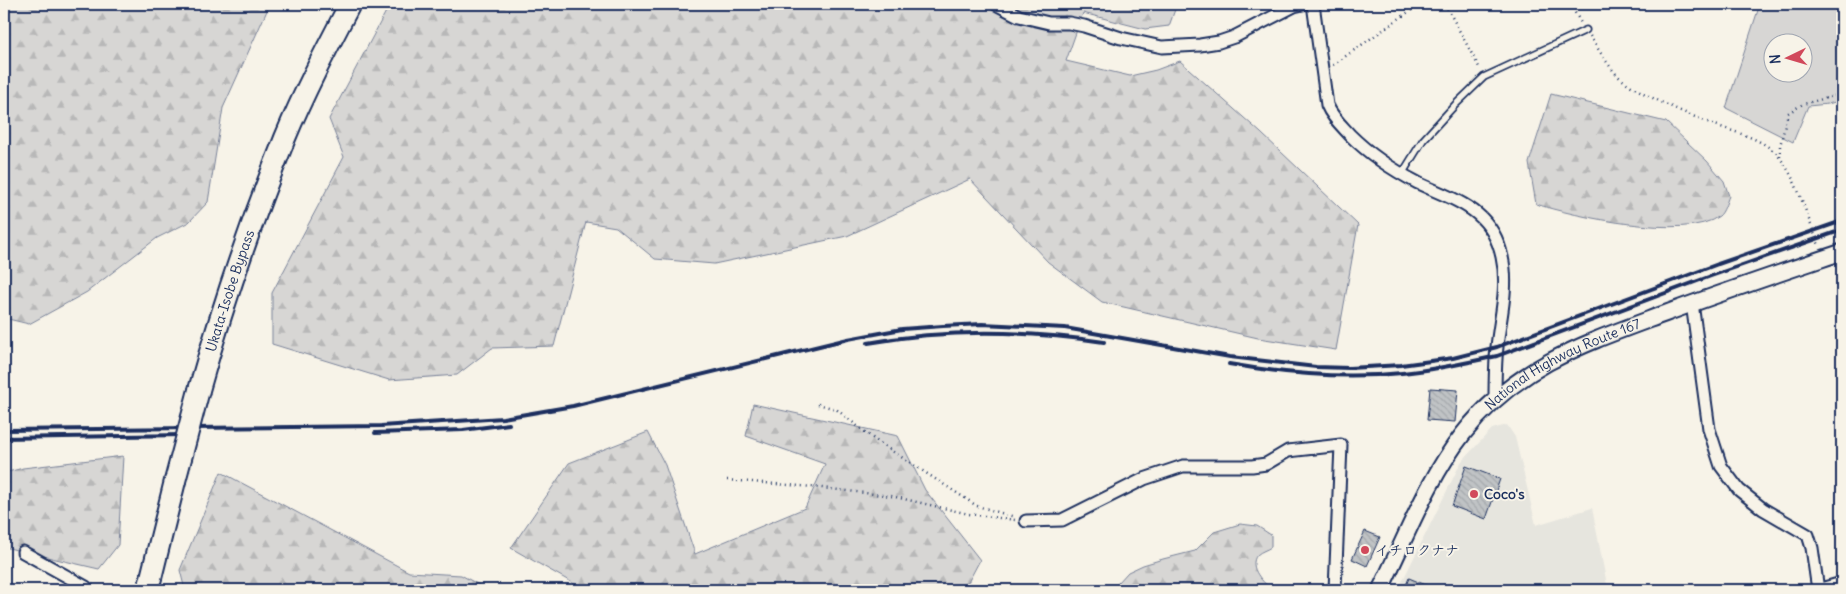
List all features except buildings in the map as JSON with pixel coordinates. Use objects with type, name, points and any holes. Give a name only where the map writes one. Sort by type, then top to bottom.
[{"type":"highway","name":"Ukata-Isobe Bypass","points":[[148,590],[199,390],[252,225],[286,136],[325,52],[350,4]]},
{"type":"street","points":[[996,4],[1019,16],[1049,23],[1069,23],[1084,26],[1121,38],[1162,47],[1219,42],[1234,37],[1294,6],[1303,4]]},
{"type":"street","points":[[1313,4],[1327,105],[1333,117],[1378,160],[1475,211],[1493,233],[1499,246],[1503,262],[1504,285],[1497,347],[1494,400]]},
{"type":"street","name":"National Highway Route 167","points":[[1380,590],[1442,464],[1464,433],[1494,400],[1538,367],[1592,340],[1692,303],[1838,253]]},
{"type":"street","points":[[1692,303],[1709,429],[1721,466],[1739,490],[1763,509],[1808,535],[1812,548],[1817,590],[1842,583]]},
{"type":"street","points":[[1026,521],[1062,520],[1144,479],[1183,466],[1252,466],[1266,464],[1288,451],[1341,445],[1335,590]]},
{"type":"street","points":[[23,552],[86,587],[87,590]]},
{"type":"lane","points":[[1402,174],[1424,140],[1455,105],[1484,78],[1586,30]]},
{"type":"path","points":[[1322,72],[1420,4]]},
{"type":"path","points":[[1445,4],[1484,78]]},
{"type":"path","points":[[1570,4],[1617,75],[1632,86],[1697,118],[1765,144],[1780,157],[1802,201],[1819,244],[1832,247],[1838,253]]},
{"type":"path","points":[[1780,157],[1780,146],[1788,113],[1803,104],[1842,94]]},
{"type":"path","points":[[818,404],[836,409],[875,440],[977,506],[1026,521]]},
{"type":"path","points":[[727,480],[891,496],[969,514],[1026,521]]},
{"type":"shaded area","points":[[1507,425],[1515,437],[1536,525],[1592,508],[1608,590],[1398,590],[1461,462],[1492,429]]},
{"type":"green space","points":[[4,4],[270,4],[223,108],[208,202],[189,222],[157,238],[87,292],[29,324],[4,318]]},
{"type":"green space","points":[[390,4],[1177,4],[1169,26],[1145,29],[1083,13],[1066,61],[1130,76],[1156,70],[1180,61],[1261,133],[1358,225],[1336,350],[1258,338],[1102,302],[1048,262],[970,179],[847,236],[714,264],[655,259],[616,227],[586,222],[554,346],[492,348],[457,375],[389,380],[272,344],[272,293],[344,157],[329,119]]},
{"type":"green space","points":[[1760,4],[1842,4],[1842,100],[1828,104],[1808,106],[1793,142],[1726,108]]},
{"type":"green space","points":[[1551,94],[1666,122],[1707,161],[1724,181],[1729,196],[1722,212],[1719,216],[1703,223],[1682,226],[1657,226],[1601,220],[1536,204],[1529,163]]},
{"type":"green space","points":[[753,404],[898,436],[925,490],[980,560],[964,590],[585,590],[511,548],[569,463],[648,432],[665,465],[695,554],[805,508],[825,464],[746,436]]},
{"type":"green space","points":[[123,456],[118,545],[99,569],[4,547],[4,473],[23,468]]},
{"type":"green space","points":[[221,472],[409,572],[461,575],[488,590],[185,590],[180,570]]},
{"type":"green space","points":[[1240,524],[1257,526],[1271,535],[1271,547],[1257,555],[1254,565],[1261,579],[1273,590],[1114,590],[1128,572],[1143,565],[1195,551],[1214,532]]},
{"type":"railway","points":[[4,430],[381,426],[503,418],[573,406],[848,339],[902,329],[982,324],[1065,328],[1230,357],[1316,367],[1349,368],[1401,365],[1453,358],[1497,347],[1718,264],[1842,221]]},
{"type":"railway","points":[[1229,364],[1293,373],[1359,376],[1414,372],[1497,356],[1711,276],[1842,230]]},
{"type":"railway","points":[[868,343],[897,338],[956,333],[1015,333],[1104,342]]},
{"type":"railway","points":[[375,433],[463,430],[509,424]]},
{"type":"railway","points":[[4,438],[182,435]]},
{"type":"place","name":"Coco's","points":[[1474,494]]},
{"type":"place","name":"イチロクナナ","points":[[1365,550]]}]
